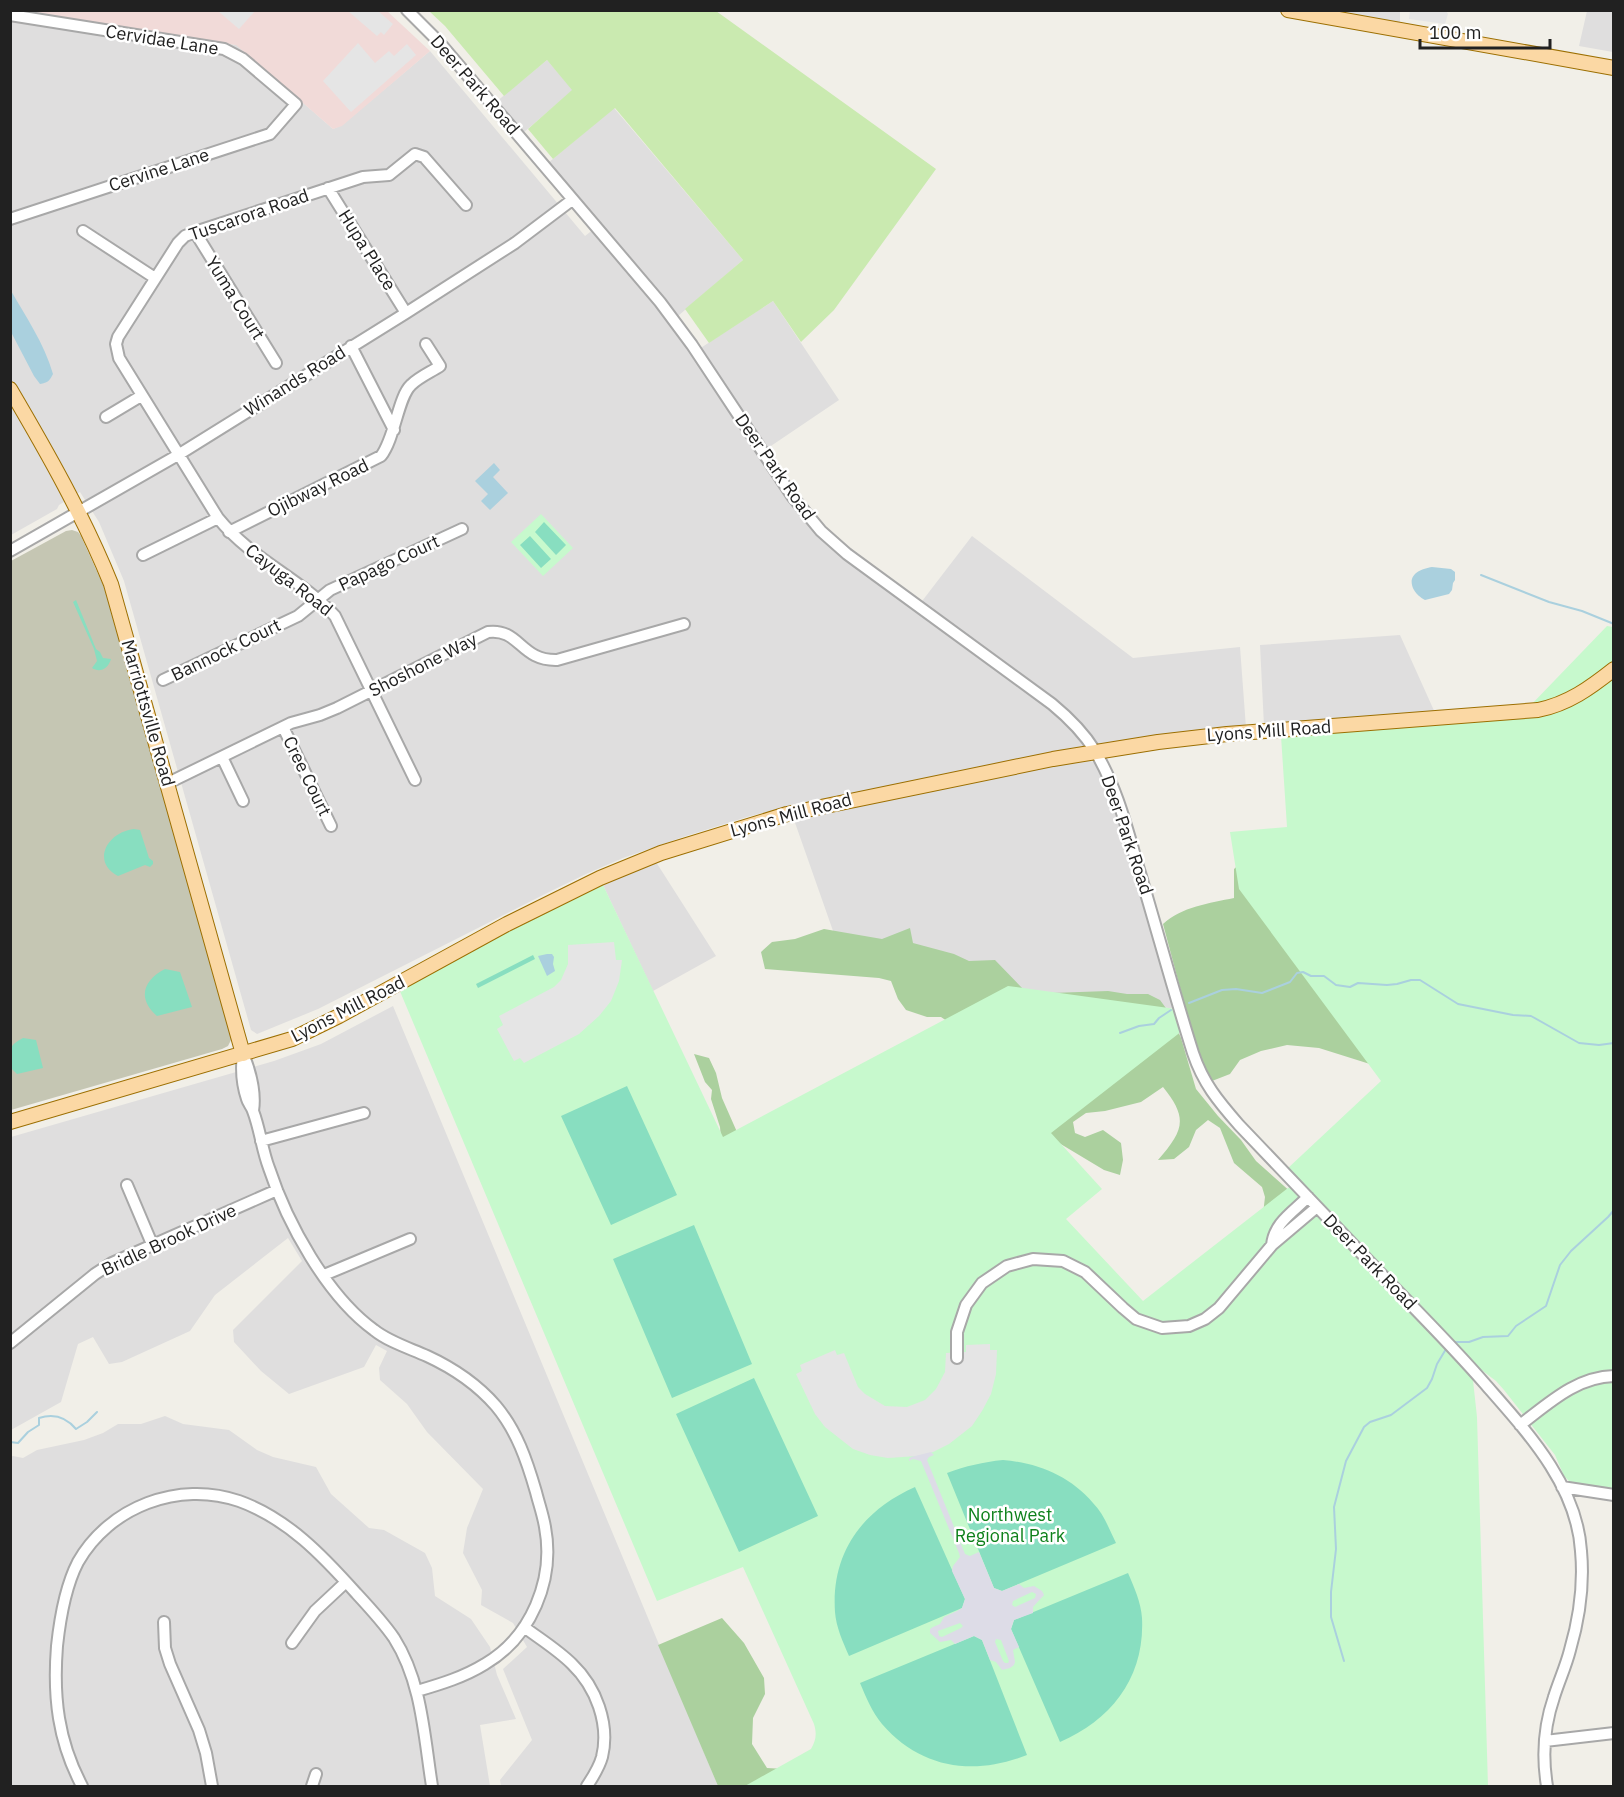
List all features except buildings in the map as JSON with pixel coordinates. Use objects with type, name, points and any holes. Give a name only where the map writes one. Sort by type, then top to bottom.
[{"type":"main road","points":[[1288,10],[1614,68]]},
{"type":"main road","name":"Marriottsville Road","points":[[10,389],[79,513],[111,584],[243,1054]]},
{"type":"main road","name":"Lyons Mill Road","points":[[10,1122],[284,1042],[312,1030],[536,909],[600,878],[661,853],[808,808],[1095,751],[1227,734],[1538,710],[1574,698],[1614,669]]},
{"type":"street","name":"Deer Park Road","points":[[407,10],[447,51],[671,316],[788,490],[821,531],[847,554],[1052,704],[1076,726],[1095,751],[1120,806],[1189,1040],[1208,1088],[1317,1207],[1443,1338],[1520,1425],[1548,1462],[1574,1513],[1582,1556],[1581,1581],[1571,1647],[1550,1711],[1545,1741],[1547,1786]]},
{"type":"street","name":"Cervidae Lane","points":[[10,15],[224,49],[243,59],[296,104]]},
{"type":"street","name":"Cervine Lane","points":[[10,219],[270,134],[296,104]]},
{"type":"street","name":"Tuscarora Road","points":[[178,455],[119,358],[116,344],[118,337],[155,278],[185,236],[363,177],[389,175],[411,156],[419,154],[466,205]]},
{"type":"street","name":"Hupa Place","points":[[328,188],[406,313]]},
{"type":"street","name":"Winands Road","points":[[10,551],[178,455],[406,313],[516,243],[572,200]]},
{"type":"street","points":[[83,231],[155,278]]},
{"type":"street","name":"Yuma Court","points":[[195,232],[276,363]]},
{"type":"street","name":"Ojibway Road","points":[[229,532],[377,459],[385,451],[410,386],[440,366],[426,344]]},
{"type":"street","points":[[351,346],[394,430]]},
{"type":"street","points":[[106,417],[141,396]]},
{"type":"street","name":"Cayuga Road","points":[[178,455],[229,532],[261,559],[317,599],[335,616],[415,780]]},
{"type":"street","points":[[143,555],[218,518]]},
{"type":"street","name":"Papago Court","points":[[317,599],[330,590],[462,529]]},
{"type":"street","name":"Bannock Court","points":[[163,680],[298,616],[317,599]]},
{"type":"street","name":"Shoshone Way","points":[[168,783],[291,723],[327,712],[372,691],[488,632],[505,633],[535,656],[557,660],[684,624]]},
{"type":"street","name":"Cree Court","points":[[283,727],[331,826]]},
{"type":"street","points":[[222,757],[243,801]]},
{"type":"street","name":"Marriottsville Road","points":[[243,1054],[241,1069],[247,1100],[253,1111],[277,1190],[294,1226],[324,1275],[348,1308],[376,1332],[445,1365],[466,1378],[482,1392],[507,1422],[519,1444],[546,1527],[546,1573],[541,1595],[524,1627],[500,1654],[486,1663],[453,1679],[417,1691]]},
{"type":"street","points":[[261,1141],[364,1113]]},
{"type":"street","points":[[127,1185],[152,1244]]},
{"type":"street","name":"Bridle Brook Drive","points":[[10,1343],[95,1274],[112,1263],[277,1190]]},
{"type":"street","points":[[1272,1245],[1273,1235],[1279,1225],[1308,1197]]},
{"type":"street","points":[[957,1358],[957,1332],[966,1305],[982,1283],[1007,1266],[1033,1259],[1056,1260],[1070,1264],[1093,1278],[1136,1319],[1162,1328],[1180,1328],[1205,1319],[1219,1308],[1272,1245],[1317,1207]]},
{"type":"street","points":[[324,1275],[410,1239]]},
{"type":"street","points":[[1520,1425],[1574,1386],[1593,1378],[1614,1376]]},
{"type":"street","points":[[1562,1487],[1614,1495]]},
{"type":"street","points":[[82,1786],[65,1749],[58,1724],[56,1660],[58,1630],[71,1579],[88,1547],[119,1518],[151,1501],[174,1495],[197,1493],[218,1495],[240,1501],[262,1511],[285,1526],[319,1554],[393,1637],[417,1691],[432,1786]]},
{"type":"street","points":[[292,1643],[315,1611],[346,1582]]},
{"type":"street","points":[[164,1622],[165,1648],[199,1730],[212,1786]]},
{"type":"street","points":[[524,1627],[571,1663],[593,1690],[599,1707],[604,1742],[602,1758],[587,1786]]},
{"type":"street","points":[[1545,1741],[1614,1733]]},
{"type":"street","points":[[312,1786],[316,1774]]},
{"type":"shaded area","points":[[11,11],[237,45],[333,129],[342,125],[430,51],[585,236],[599,225],[548,163],[614,108],[743,260],[671,322],[693,353],[773,301],[839,400],[759,454],[808,524],[916,609],[972,536],[1133,658],[1240,647],[1246,728],[868,792],[747,817],[623,858],[586,874],[318,1009],[257,1034],[251,1030],[124,581],[99,522],[80,492],[59,505],[57,509],[11,535]]},
{"type":"shaded area","points":[[19,11],[387,11],[430,51],[342,126],[333,129],[236,45]]},
{"type":"shaded area","points":[[218,11],[255,11],[239,29]]},
{"type":"shaded area","points":[[348,11],[378,11],[393,24],[384,35],[381,32],[377,36]]},
{"type":"shaded area","points":[[1330,11],[1400,11],[1400,23]]},
{"type":"shaded area","points":[[1410,11],[1446,11],[1448,14],[1445,24],[1409,19]]},
{"type":"shaded area","points":[[1587,11],[1613,11],[1613,52],[1579,46]]},
{"type":"shaded area","points":[[358,43],[375,63],[389,51],[394,56],[407,44],[416,55],[351,112],[323,81]]},
{"type":"shaded area","points":[[547,60],[573,90],[523,133],[496,102]]},
{"type":"shaded area","points":[[72,530],[81,536],[104,587],[231,1040],[228,1046],[222,1049],[11,1110],[11,561],[66,531]]},
{"type":"shaded area","points":[[1400,635],[1436,715],[1264,726],[1260,645]]},
{"type":"shaded area","points":[[1087,759],[1098,765],[1120,818],[1176,1009],[845,965],[793,817]]},
{"type":"shaded area","points":[[656,862],[716,956],[653,991],[603,885]]},
{"type":"shaded area","points":[[614,942],[616,960],[622,960],[619,981],[611,1001],[599,1016],[579,1034],[524,1063],[520,1058],[514,1061],[497,1029],[503,1025],[499,1016],[554,987],[561,980],[568,964],[568,945]]},
{"type":"shaded area","points":[[393,1006],[718,1786],[501,1786],[500,1780],[532,1740],[503,1669],[527,1647],[513,1623],[481,1605],[482,1590],[463,1553],[467,1528],[483,1489],[427,1432],[407,1404],[380,1380],[379,1368],[387,1351],[376,1345],[364,1367],[289,1394],[261,1371],[234,1342],[233,1330],[302,1261],[288,1238],[215,1295],[190,1331],[122,1362],[109,1364],[93,1337],[78,1344],[61,1402],[11,1430],[11,1137],[274,1061],[321,1044]]},
{"type":"shaded area","points":[[990,1344],[990,1350],[997,1350],[996,1374],[991,1394],[982,1411],[972,1426],[949,1444],[933,1452],[917,1456],[888,1458],[853,1449],[825,1427],[815,1414],[796,1374],[802,1371],[800,1365],[835,1350],[837,1355],[844,1353],[858,1387],[865,1394],[885,1406],[907,1407],[925,1400],[936,1389],[945,1372],[946,1353],[966,1352],[966,1345]]},
{"type":"shaded area","points":[[165,1416],[183,1424],[229,1430],[257,1450],[273,1457],[316,1467],[331,1494],[369,1528],[384,1530],[425,1553],[432,1568],[435,1596],[471,1619],[490,1647],[497,1675],[516,1719],[480,1725],[490,1786],[11,1786],[10,1457],[23,1458],[37,1450],[84,1440],[118,1424],[141,1424]]},
{"type":"shaded area","points":[[931,1452],[934,1455],[927,1460],[965,1554],[970,1556],[979,1552],[994,1588],[1002,1591],[1019,1584],[1024,1588],[1034,1586],[1044,1595],[1033,1607],[1033,1613],[1014,1620],[1011,1629],[1019,1647],[1013,1650],[1015,1662],[1010,1668],[1002,1670],[996,1662],[990,1660],[982,1640],[974,1636],[955,1644],[951,1640],[940,1642],[930,1633],[930,1629],[940,1624],[944,1617],[962,1608],[965,1599],[952,1571],[960,1557],[959,1553],[921,1461],[913,1459],[909,1461],[911,1457]],"holes":[[[1032,1592],[1036,1594],[1035,1598],[1015,1607],[1012,1605],[1013,1601]],[[960,1623],[963,1626],[942,1637],[939,1636],[938,1631]],[[996,1639],[1001,1640],[1008,1663],[1003,1661],[995,1642]]]},
{"type":"green space","points":[[429,11],[716,11],[936,169],[834,310],[801,342],[773,301],[709,343],[685,309],[743,260],[615,108],[553,159],[528,129],[572,90],[547,60],[504,96],[445,26]]},
{"type":"green space","points":[[541,514],[573,548],[543,576],[511,542]]},
{"type":"green space","points":[[544,522],[566,545],[556,555],[535,532]]},
{"type":"green space","points":[[530,536],[551,559],[541,568],[520,545]]},
{"type":"green space","points":[[76,600],[96,649],[103,658],[111,659],[103,669],[92,668],[97,661],[73,602]]},
{"type":"green space","points":[[1607,626],[1613,627],[1613,664],[1570,695],[1529,707]]},
{"type":"green space","name":"Northwest Regional Park","points":[[1613,676],[1613,1490],[1582,1486],[1569,1481],[1564,1476],[1555,1455],[1504,1390],[1471,1362],[1477,1417],[1488,1786],[745,1786],[811,1749],[816,1737],[814,1724],[743,1567],[657,1601],[399,989],[439,966],[603,885],[723,1137],[1008,986],[1176,1009],[1182,1031],[1051,1133],[1102,1189],[1066,1219],[1143,1301],[1297,1181],[1287,1169],[1381,1081],[1239,889],[1230,832],[1287,827],[1281,736],[1514,717]]},
{"type":"green space","points":[[134,829],[140,830],[153,864],[150,867],[145,865],[118,876],[105,863],[106,848],[116,836]]},
{"type":"green space","points":[[1248,856],[1488,1226],[1373,1065],[1319,1048],[1287,1045],[1261,1051],[1240,1060],[1230,1074],[1212,1081],[1194,1040],[1163,924],[1178,913],[1234,898],[1234,869]]},
{"type":"green space","points":[[910,928],[913,943],[954,954],[969,961],[995,960],[1023,989],[1051,993],[1108,991],[1148,994],[1160,1000],[1171,1015],[1181,1038],[1196,1089],[1241,1140],[1256,1161],[1293,1194],[1263,1214],[1265,1197],[1262,1187],[1234,1163],[1220,1128],[1208,1120],[1196,1130],[1189,1147],[1174,1159],[1158,1160],[1173,1141],[1180,1125],[1177,1108],[1163,1087],[1141,1102],[1086,1113],[1073,1122],[1075,1133],[1085,1137],[1103,1130],[1121,1143],[1123,1160],[1120,1175],[1104,1170],[1059,1143],[722,1149],[720,1127],[711,1099],[712,1090],[705,1082],[694,1054],[709,1058],[716,1073],[722,1098],[737,1132],[956,1027],[941,1017],[927,1017],[906,1010],[898,999],[891,981],[879,978],[765,969],[761,952],[772,942],[795,939],[824,929],[882,939]]},
{"type":"green space","points":[[533,955],[535,959],[478,988],[476,984]]},
{"type":"green space","points":[[165,969],[180,972],[192,1007],[157,1016],[147,1003],[145,990],[152,979]]},
{"type":"green space","points":[[23,1038],[36,1040],[43,1068],[17,1074],[11,1068],[10,1050]]},
{"type":"green space","points":[[627,1086],[677,1195],[611,1225],[561,1116]]},
{"type":"green space","points":[[694,1225],[752,1364],[672,1398],[613,1259]]},
{"type":"green space","points":[[754,1378],[818,1516],[739,1552],[676,1414]]},
{"type":"green space","points":[[1003,1460],[1041,1468],[1074,1485],[1097,1507],[1116,1543],[1002,1591],[994,1588],[947,1473]]},
{"type":"green space","points":[[915,1487],[965,1599],[962,1608],[849,1656],[838,1629],[835,1612],[838,1570],[845,1552],[854,1536],[880,1508]]},
{"type":"green space","points":[[1128,1573],[1139,1600],[1142,1618],[1138,1659],[1131,1677],[1122,1694],[1110,1709],[1079,1733],[1060,1742],[1011,1629],[1014,1620]]},
{"type":"green space","points":[[722,1618],[744,1643],[764,1678],[765,1694],[753,1718],[752,1744],[767,1768],[803,1770],[859,1786],[718,1786],[658,1645]]},
{"type":"green space","points":[[974,1636],[982,1640],[1027,1755],[1007,1762],[987,1765],[949,1764],[914,1751],[897,1739],[875,1714],[860,1683]]},
{"type":"water","points":[[10,289],[45,352],[53,374],[45,383],[40,384],[34,376],[11,332]]},
{"type":"water","points":[[494,463],[500,470],[493,477],[508,493],[490,510],[481,501],[488,494],[475,481]]},
{"type":"water","points":[[1432,567],[1451,569],[1455,572],[1455,580],[1449,594],[1425,600],[1415,592],[1412,580],[1419,571]]},
{"type":"water","points":[[552,954],[554,957],[555,971],[547,976],[538,956]]},
{"type":"waterway","points":[[1481,575],[1549,602],[1582,611],[1614,624]]},
{"type":"waterway","points":[[1189,1003],[1222,990],[1236,989],[1262,993],[1290,982],[1297,973],[1303,972],[1311,976],[1324,976],[1336,985],[1350,987],[1358,983],[1387,985],[1420,980],[1458,1004],[1513,1015],[1531,1016],[1579,1043],[1599,1045],[1614,1043]]},
{"type":"waterway","points":[[1120,1033],[1139,1026],[1154,1024],[1171,1010]]},
{"type":"waterway","points":[[1455,1342],[1469,1342],[1483,1337],[1508,1336],[1516,1326],[1546,1306],[1560,1265],[1571,1251],[1614,1210]]},
{"type":"waterway","points":[[1344,1661],[1331,1617],[1331,1592],[1336,1549],[1334,1507],[1346,1461],[1364,1427],[1370,1422],[1391,1415],[1427,1388],[1446,1349]]},
{"type":"waterway","points":[[10,1442],[18,1443],[28,1432],[39,1425],[39,1418],[59,1417],[76,1429],[97,1412]]}]
